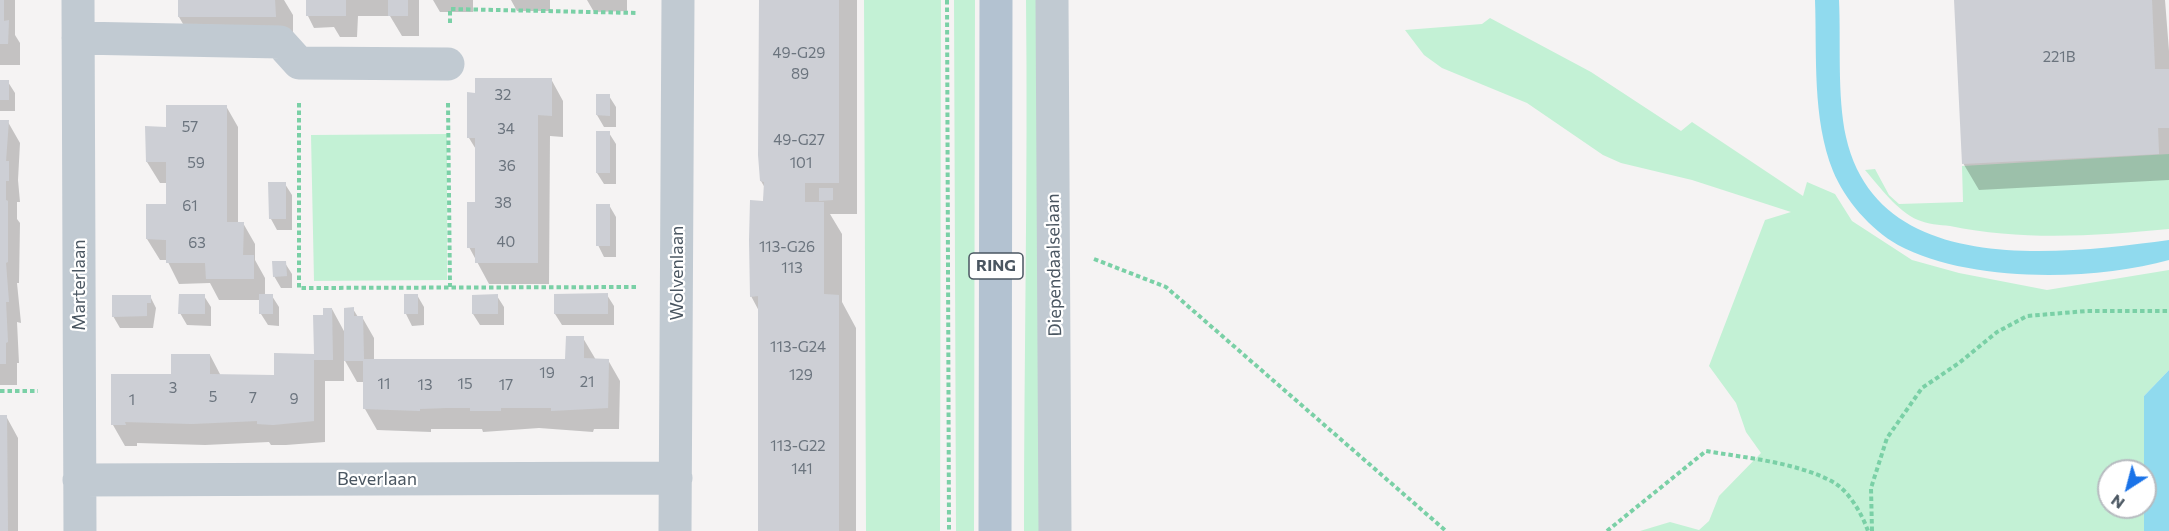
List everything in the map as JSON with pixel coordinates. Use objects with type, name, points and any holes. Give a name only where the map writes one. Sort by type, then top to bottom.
[{"type":"main road","name":"RING","points":[[995,531],[996,0]]},
{"type":"street","name":"Marterlaan","points":[[78,0],[80,531]]},
{"type":"street","name":"Diependaalselaan","points":[[1052,0],[1054,531]]},
{"type":"street","name":"Wolvenlaan","points":[[675,531],[678,7]]},
{"type":"street","points":[[78,38],[280,42],[299,63],[448,64]]},
{"type":"street","name":"Beverlaan","points":[[79,480],[676,478]]},
{"type":"path","points":[[947,0],[949,531]]},
{"type":"path","points":[[450,288],[447,134],[450,9],[678,7]]},
{"type":"path","points":[[299,63],[299,288],[676,286]]},
{"type":"path","points":[[1054,244],[1166,287],[1446,531]]},
{"type":"path","points":[[1870,531],[1871,488],[1887,438],[1922,388],[1959,363],[1997,332],[2026,316],[2087,310],[2169,311]]},
{"type":"path","points":[[1607,531],[1706,451],[1803,471],[1835,483],[1861,512],[1870,531]]},
{"type":"green space","points":[[864,0],[941,0],[940,531],[866,531]]},
{"type":"green space","points":[[954,0],[975,0],[974,531],[956,531]]},
{"type":"green space","points":[[1026,0],[1042,0],[1041,531],[1024,531]]},
{"type":"green space","points":[[1490,18],[1591,72],[1681,131],[1692,122],[1803,196],[1807,182],[1835,194],[1852,221],[1912,260],[1959,273],[2047,290],[2169,270],[2169,370],[2144,396],[2144,459],[2097,459],[2097,519],[2144,519],[2144,531],[1640,531],[1670,522],[1699,530],[1709,521],[1719,496],[1761,453],[1746,432],[1736,403],[1709,366],[1765,220],[1791,212],[1692,180],[1621,163],[1603,155],[1527,103],[1442,68],[1424,55],[1405,30],[1482,24]]},
{"type":"green space","points":[[447,134],[447,280],[314,281],[311,135]]},
{"type":"green space","points":[[2169,154],[2169,229],[2114,234],[2059,236],[2004,234],[1922,221],[1910,216],[1896,205],[1865,170],[1875,169],[1889,195],[1899,204],[1963,202],[1962,166]]},
{"type":"water","points":[[1815,0],[1839,0],[1840,87],[1846,137],[1865,183],[1895,215],[1934,236],[1979,247],[2028,251],[2078,250],[2169,240],[2169,260],[2139,267],[2069,275],[1995,272],[1959,266],[1927,257],[1898,245],[1878,231],[1859,213],[1844,193],[1826,151],[1817,87]]},
{"type":"water","points":[[2169,370],[2169,531],[2144,531],[2144,519],[2157,519],[2157,459],[2144,459],[2144,396]]},
{"type":"building","points":[[0,0],[4,0],[4,21],[9,20],[8,44],[0,44]]},
{"type":"building","points":[[178,0],[275,0],[276,17],[178,17]]},
{"type":"building","points":[[306,0],[346,0],[346,16],[306,16]]},
{"type":"building","points":[[388,0],[408,0],[408,16],[388,16]]},
{"type":"building","points":[[759,0],[839,0],[839,183],[805,183],[805,202],[824,202],[824,294],[839,295],[839,531],[758,531],[758,296],[750,297],[749,240],[750,200],[763,201],[764,182],[760,181],[758,155]]},
{"type":"building","points":[[1954,0],[2152,0],[2155,69],[2169,69],[2169,128],[2158,128],[2159,154],[1962,164]]},
{"type":"building","points":[[475,78],[552,78],[552,116],[538,115],[538,263],[475,263],[475,248],[467,248],[467,202],[475,202],[475,138],[467,138],[467,92],[475,93]]},
{"type":"building","points":[[0,80],[9,80],[9,100],[0,100]]},
{"type":"building","points":[[596,94],[610,94],[610,116],[596,115]]},
{"type":"building","points":[[166,105],[227,105],[227,222],[244,222],[243,255],[254,255],[254,279],[206,279],[205,263],[166,263],[166,240],[146,239],[146,204],[166,204],[166,162],[146,162],[145,126],[166,127]]},
{"type":"building","points":[[0,120],[9,120],[6,161],[9,161],[9,181],[6,181],[8,262],[6,263],[9,302],[6,302],[8,342],[6,343],[6,364],[0,364]]},
{"type":"building","points":[[596,131],[610,131],[610,173],[596,173]]},
{"type":"building","points":[[268,182],[286,182],[286,219],[269,219]]},
{"type":"building","points":[[819,188],[833,188],[833,200],[819,201]]},
{"type":"building","points":[[596,204],[610,204],[610,246],[596,246]]},
{"type":"building","points":[[272,261],[286,261],[287,276],[273,277]]},
{"type":"building","points":[[608,293],[608,314],[554,314],[554,294]]},
{"type":"building","points":[[179,294],[205,294],[205,314],[178,314]]},
{"type":"building","points":[[259,294],[273,294],[273,314],[259,314]]},
{"type":"building","points":[[404,294],[418,294],[418,314],[404,314]]},
{"type":"building","points":[[498,294],[498,314],[472,314],[472,295]]},
{"type":"building","points":[[112,295],[151,295],[151,303],[147,303],[147,316],[112,317]]},
{"type":"building","points":[[354,307],[354,316],[363,316],[364,359],[565,359],[566,336],[584,336],[584,358],[609,359],[608,408],[551,411],[551,408],[501,408],[501,411],[470,411],[470,408],[420,409],[420,411],[363,409],[363,361],[344,361],[344,308]]},
{"type":"building","points":[[323,308],[332,308],[333,360],[314,360],[314,421],[273,425],[257,424],[257,421],[192,424],[125,422],[126,425],[111,425],[111,374],[171,374],[171,354],[210,354],[210,374],[274,375],[274,353],[314,354],[313,315],[323,315]]},
{"type":"building","points":[[0,415],[7,415],[8,531],[0,531]]}]
